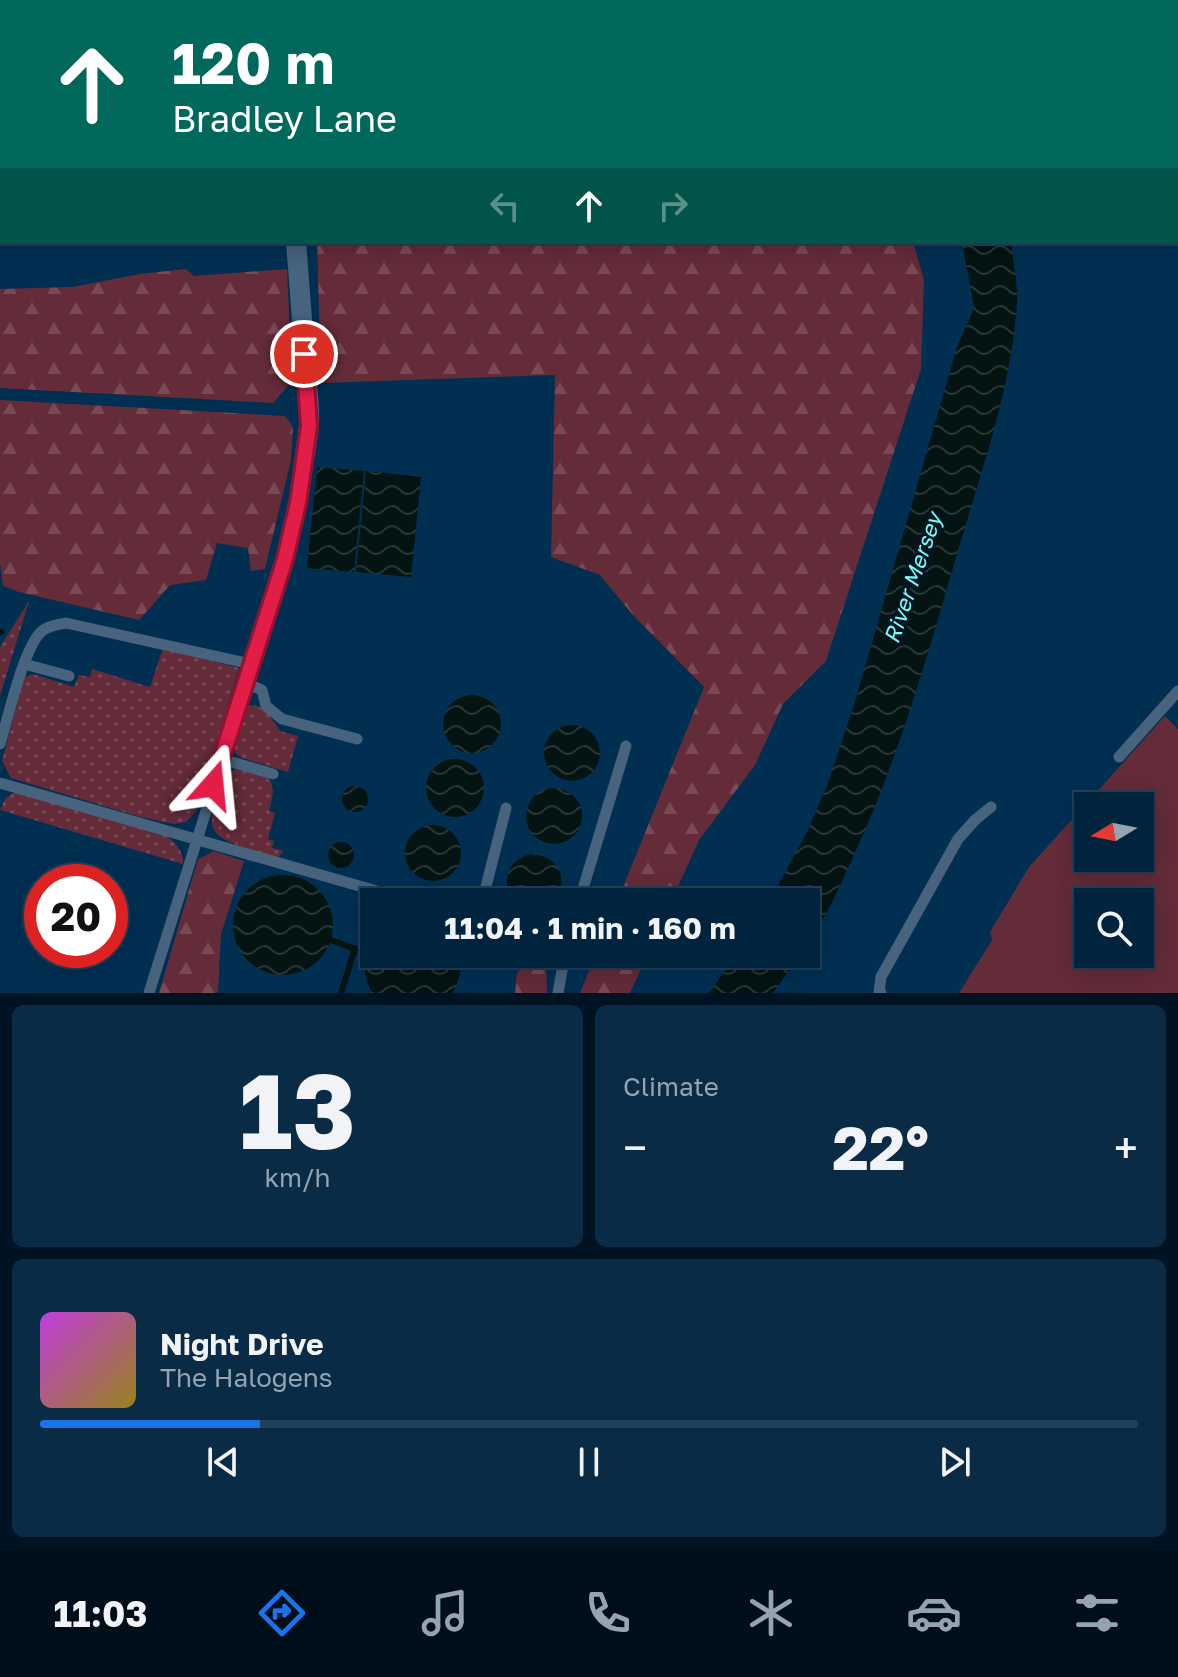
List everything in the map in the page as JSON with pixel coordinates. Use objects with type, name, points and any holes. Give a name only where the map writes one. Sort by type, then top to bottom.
[{"type":"street","points":[[296,244],[309,426],[305,455]]},
{"type":"lane","points":[[149,993],[285,559],[305,455]]},
{"type":"lane","points":[[0,744],[24,664],[35,640],[51,626],[66,623],[251,664]]},
{"type":"lane","points":[[24,664],[69,676]]},
{"type":"lane","points":[[246,683],[262,690],[266,706],[282,719],[357,739]]},
{"type":"lane","points":[[1119,757],[1178,691]]},
{"type":"lane","points":[[583,888],[626,746]]},
{"type":"lane","points":[[221,759],[273,774]]},
{"type":"lane","points":[[0,783],[367,888]]},
{"type":"lane","points":[[881,993],[881,977],[958,839],[991,807]]},
{"type":"lane","points":[[486,888],[506,808]]},
{"type":"lane","points":[[558,993],[562,968]]},
{"type":"green space","points":[[317,244],[914,244],[924,280],[921,369],[826,661],[783,704],[755,765],[699,840],[677,888],[623,888],[704,687],[632,614],[600,575],[551,557],[555,375],[321,383]]},
{"type":"green space","points":[[186,269],[194,276],[287,269],[292,381],[273,403],[0,388],[0,289],[72,287]]},
{"type":"green space","points":[[0,400],[285,416],[293,427],[291,460],[265,569],[251,571],[248,548],[217,543],[206,580],[170,585],[139,620],[3,586],[0,563]]},
{"type":"green space","points":[[29,601],[0,696],[0,647]]},
{"type":"green space","points":[[163,648],[239,668],[196,811],[186,822],[174,824],[137,816],[11,778],[2,761],[24,677],[33,674],[74,687],[79,675],[90,677],[92,669],[150,687]]},
{"type":"green space","points":[[255,705],[266,711],[280,731],[298,736],[288,772],[235,753],[237,720],[243,709]]},
{"type":"green space","points":[[1165,716],[1178,729],[1178,993],[959,993],[992,940],[990,932],[1029,867],[1074,817],[1074,872],[1154,872],[1154,792],[1097,792]]},
{"type":"green space","points":[[235,769],[262,776],[271,783],[273,790],[269,811],[275,813],[268,839],[274,841],[272,848],[284,851],[277,858],[233,843],[214,830],[212,819],[218,790],[224,778]]},
{"type":"green space","points":[[16,791],[167,836],[179,848],[183,864],[0,810],[5,799]]},
{"type":"green space","points":[[214,851],[244,861],[221,934],[218,991],[159,993],[198,859]]},
{"type":"green space","points":[[522,968],[546,968],[547,993],[515,993],[517,973]]},
{"type":"green space","points":[[590,968],[642,968],[630,993],[580,993]]},
{"type":"water","name":"River Mersey","points":[[962,244],[1011,244],[1017,302],[1014,333],[1003,395],[987,455],[900,741],[849,867],[820,923],[820,888],[777,888],[807,832],[827,786],[854,705],[957,347],[974,308]]},
{"type":"water","points":[[317,467],[364,471],[354,572],[307,568]]},
{"type":"water","points":[[366,471],[421,477],[411,577],[356,572]]},
{"type":"water","points":[[472,695],[493,703],[501,724],[493,745],[472,753],[451,745],[443,724],[451,703]]},
{"type":"water","points":[[572,725],[592,733],[600,753],[592,773],[572,781],[552,773],[544,753],[552,733]]},
{"type":"water","points":[[455,759],[476,767],[484,788],[476,809],[455,817],[434,809],[426,788],[434,767]]},
{"type":"water","points":[[355,786],[364,790],[368,799],[364,808],[355,812],[346,808],[342,799],[346,790]]},
{"type":"water","points":[[554,788],[574,796],[582,816],[574,836],[554,844],[534,836],[526,816],[534,796]]},
{"type":"water","points":[[433,825],[453,833],[461,853],[453,873],[433,881],[413,873],[405,853],[413,833]]},
{"type":"water","points":[[341,842],[350,846],[354,855],[350,864],[341,868],[332,864],[328,855],[332,846]]},
{"type":"water","points":[[531,854],[549,859],[559,870],[560,888],[507,888],[511,867]]},
{"type":"water","points":[[283,875],[311,883],[325,897],[333,925],[325,953],[311,967],[283,975],[255,967],[241,953],[233,925],[241,897],[255,883]]},
{"type":"water","points":[[365,968],[461,968],[453,993],[372,993]]},
{"type":"water","points":[[727,968],[791,968],[773,993],[709,993]]},
{"type":"waterway","points":[[331,940],[360,951]]},
{"type":"waterway","points":[[341,993],[355,948]]},
{"type":"route","points":[[213,785],[285,559],[298,503],[309,426],[304,354]]}]
